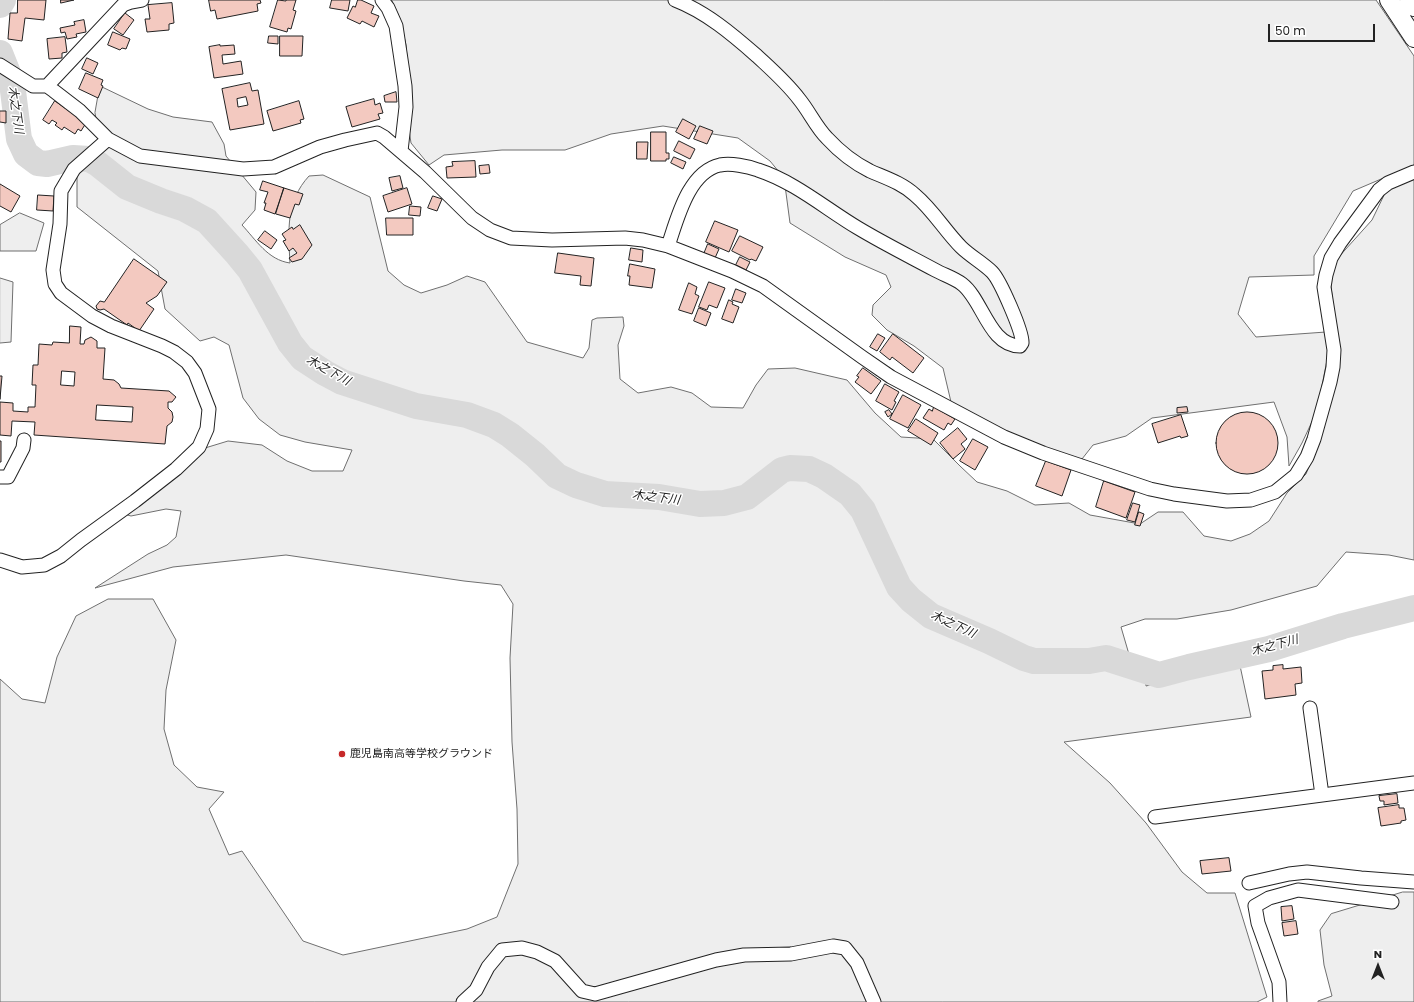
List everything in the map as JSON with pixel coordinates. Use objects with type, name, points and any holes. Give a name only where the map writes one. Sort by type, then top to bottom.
[{"type":"main road","points":[[1389,0],[1414,38]]},
{"type":"main road","points":[[1409,0],[1414,7]]},
{"type":"street","points":[[47,86],[123,5],[142,0]]},
{"type":"street","points":[[382,0],[388,8],[396,26],[405,86],[406,107],[401,151]]},
{"type":"street","points":[[668,246],[692,185],[704,172],[719,165],[735,165],[758,170],[787,183],[858,228],[962,284],[979,305],[991,328],[1001,338],[1015,346],[1020,346],[1022,343],[1020,332],[996,277],[991,271],[970,256],[960,246],[930,210],[915,195],[900,184],[857,164],[826,138],[800,100],[784,80],[734,36],[703,14],[675,0]]},
{"type":"street","points":[[0,65],[33,86],[47,86],[80,111],[105,141],[140,156],[243,169],[274,167],[320,147],[377,133],[384,137],[425,172],[472,218],[490,230],[511,238],[552,240],[625,238],[643,240],[668,246],[732,271],[763,286],[891,377],[1004,437],[1043,452],[1150,488],[1174,494],[1227,501],[1251,500],[1274,492],[1296,475],[1307,456],[1314,439],[1333,367],[1334,350],[1324,287],[1331,258],[1340,243],[1379,190],[1388,182],[1414,172]]},
{"type":"street","points":[[0,560],[22,567],[44,565],[61,556],[176,469],[200,447],[207,429],[209,409],[195,373],[187,362],[174,352],[162,346],[110,326],[92,316],[61,293],[55,284],[53,270],[60,224],[61,191],[74,169],[105,141]]},
{"type":"street","points":[[0,477],[8,477],[23,448],[24,440]]},
{"type":"street","points":[[1310,708],[1322,795]]},
{"type":"street","points":[[1155,817],[1414,783]]},
{"type":"street","points":[[1248,882],[1288,874],[1307,872],[1414,882]]},
{"type":"street","points":[[1280,1002],[1279,982],[1258,923],[1255,906],[1269,898],[1298,890],[1392,902]]},
{"type":"street","points":[[463,1002],[476,990],[488,967],[502,950],[522,948],[537,952],[555,961],[582,991],[595,994],[723,959],[744,955],[791,954],[833,946],[845,948],[857,963],[874,1002]]},
{"type":"shaded area","points":[[392,0],[1376,0],[1414,56],[1414,165],[1353,191],[1314,256],[1314,275],[1249,277],[1238,314],[1256,337],[1326,332],[1328,355],[1317,411],[1289,466],[1287,437],[1274,402],[1152,418],[1126,436],[1093,445],[1082,459],[1068,457],[1008,433],[951,402],[943,368],[914,346],[887,330],[872,315],[873,305],[891,287],[886,275],[845,257],[790,223],[784,178],[770,161],[738,138],[663,126],[611,134],[565,150],[502,150],[444,155],[429,165],[411,143],[409,130],[411,108],[406,45],[400,19]]},
{"type":"shaded area","points":[[100,86],[148,109],[173,117],[212,122],[224,144],[226,156],[256,192],[255,210],[242,225],[269,254],[282,261],[290,263],[290,216],[296,196],[301,186],[309,176],[323,175],[370,197],[388,271],[404,285],[421,293],[447,285],[467,276],[485,282],[527,342],[583,358],[589,348],[592,320],[597,318],[623,317],[624,326],[618,345],[620,379],[638,393],[671,387],[692,393],[711,407],[743,408],[756,385],[768,369],[795,368],[847,380],[875,413],[901,437],[933,439],[977,482],[1007,491],[1035,505],[1069,503],[1090,515],[1140,524],[1158,512],[1183,512],[1204,536],[1231,541],[1250,534],[1269,521],[1287,493],[1306,474],[1317,446],[1337,341],[1330,277],[1336,260],[1372,220],[1387,189],[1414,179],[1414,560],[1389,555],[1346,552],[1317,586],[1231,610],[1177,619],[1145,619],[1121,627],[1133,668],[1146,670],[1146,686],[1239,661],[1251,717],[1064,742],[1110,783],[1146,823],[1182,872],[1207,893],[1235,893],[1267,997],[1257,1002],[0,1002],[0,679],[22,699],[45,703],[57,657],[76,616],[108,599],[153,599],[176,640],[166,690],[164,729],[174,765],[197,787],[224,792],[209,809],[229,855],[242,851],[303,941],[343,955],[467,929],[497,917],[518,864],[517,809],[512,742],[510,658],[513,604],[501,585],[286,555],[173,567],[95,588],[148,554],[167,545],[176,537],[181,511],[166,509],[131,516],[124,514],[205,448],[228,441],[262,445],[287,461],[312,471],[343,471],[352,450],[305,442],[280,435],[259,419],[243,398],[229,345],[214,337],[200,341],[165,309],[158,271],[77,207],[77,167],[106,142],[97,124],[95,113]]},
{"type":"shaded area","points":[[20,213],[44,223],[36,251],[0,251],[0,225]]},
{"type":"shaded area","points":[[0,278],[13,282],[11,342],[0,343]]},
{"type":"shaded area","points":[[1403,892],[1414,892],[1414,1002],[1318,1002],[1332,996],[1324,965],[1320,930],[1331,914]]},
{"type":"building","points":[[18,0],[46,0],[44,20],[25,18],[22,41],[8,39],[10,13],[17,13]]},
{"type":"building","points":[[61,0],[74,0],[61,3]]},
{"type":"building","points":[[209,0],[260,0],[261,3],[257,4],[258,11],[217,19],[215,10],[211,11]]},
{"type":"building","points":[[278,0],[296,0],[293,10],[296,11],[291,29],[288,28],[287,32],[270,27]]},
{"type":"building","points":[[332,0],[350,0],[348,11],[330,8]]},
{"type":"building","points":[[358,0],[374,6],[371,13],[379,16],[374,27],[362,21],[360,24],[347,18]]},
{"type":"building","points":[[172,3],[174,23],[169,24],[169,30],[147,32],[145,19],[150,19],[148,5]]},
{"type":"building","points":[[125,13],[134,20],[123,35],[114,29]]},
{"type":"building","points":[[84,20],[86,32],[76,34],[77,37],[67,39],[65,32],[61,33],[60,28],[75,25],[74,22]]},
{"type":"building","points":[[113,32],[130,39],[126,49],[122,48],[120,50],[108,45]]},
{"type":"building","points":[[269,36],[278,36],[278,44],[268,43]]},
{"type":"building","points":[[280,36],[303,36],[302,56],[280,56]]},
{"type":"building","points":[[65,37],[67,52],[62,53],[62,58],[49,59],[47,39]]},
{"type":"building","points":[[234,45],[235,54],[222,55],[223,64],[241,61],[243,74],[214,78],[209,47]]},
{"type":"building","points":[[87,58],[98,63],[93,74],[82,69]]},
{"type":"building","points":[[86,73],[103,80],[101,85],[103,86],[98,98],[79,89]]},
{"type":"building","points":[[250,83],[252,91],[258,90],[264,124],[230,130],[222,89]],"holes":[[[246,97],[248,105],[238,107],[237,99]]]},
{"type":"building","points":[[396,92],[397,102],[385,102],[384,96]]},
{"type":"building","points":[[374,99],[375,105],[380,103],[383,113],[378,114],[380,119],[352,127],[346,107]]},
{"type":"building","points":[[55,101],[86,123],[81,131],[78,129],[75,134],[64,127],[62,130],[55,125],[57,123],[52,120],[49,124],[43,120]]},
{"type":"building","points":[[299,101],[304,119],[300,120],[301,123],[273,131],[267,111]]},
{"type":"building","points":[[0,111],[6,111],[6,123],[0,122]]},
{"type":"building","points":[[683,119],[696,126],[689,139],[676,132]]},
{"type":"building","points":[[700,126],[713,131],[707,144],[694,139]]},
{"type":"building","points":[[651,132],[666,132],[666,153],[669,153],[669,159],[666,159],[666,161],[651,161]]},
{"type":"building","points":[[679,141],[695,149],[690,159],[674,151]]},
{"type":"building","points":[[637,142],[648,142],[647,159],[637,159]]},
{"type":"building","points":[[674,157],[686,162],[683,169],[671,163]]},
{"type":"building","points":[[475,161],[476,177],[447,178],[446,167],[453,166],[452,162]]},
{"type":"building","points":[[489,165],[490,173],[480,174],[479,166]]},
{"type":"building","points":[[400,176],[403,188],[392,191],[389,178]]},
{"type":"building","points":[[263,181],[284,188],[275,214],[264,210],[266,203],[264,203],[268,192],[260,190]]},
{"type":"building","points":[[0,184],[20,196],[11,212],[0,206]]},
{"type":"building","points":[[284,188],[303,194],[299,205],[295,204],[290,218],[276,214]]},
{"type":"building","points":[[407,188],[412,204],[388,212],[383,196]]},
{"type":"building","points":[[38,195],[54,196],[53,211],[37,210]]},
{"type":"building","points":[[433,196],[442,199],[437,211],[428,208]]},
{"type":"building","points":[[410,206],[421,207],[420,216],[409,215]]},
{"type":"building","points":[[386,218],[413,218],[413,235],[387,235]]},
{"type":"building","points":[[715,221],[738,230],[729,252],[706,242]]},
{"type":"building","points":[[300,225],[312,245],[302,259],[292,262],[289,258],[297,253],[293,248],[289,251],[283,241],[286,240],[282,234],[292,227],[293,229]]},
{"type":"building","points":[[265,231],[277,240],[271,249],[258,240]]},
{"type":"building","points":[[740,236],[763,247],[756,261],[750,260],[732,251]]},
{"type":"building","points":[[708,244],[719,249],[715,258],[704,254]]},
{"type":"building","points":[[631,248],[643,250],[642,262],[629,260]]},
{"type":"building","points":[[558,253],[594,258],[591,286],[580,285],[581,276],[555,273]]},
{"type":"building","points":[[740,257],[750,262],[746,270],[736,265]]},
{"type":"building","points":[[134,259],[167,282],[157,296],[146,303],[154,309],[139,331],[128,323],[127,325],[104,309],[97,309],[96,306],[100,301],[104,302]]},
{"type":"building","points":[[630,264],[655,269],[652,288],[629,285],[630,276],[628,276]]},
{"type":"building","points":[[709,282],[725,288],[717,308],[709,305],[707,310],[699,307]]},
{"type":"building","points":[[689,283],[697,287],[695,294],[699,296],[692,314],[679,310]]},
{"type":"building","points":[[736,289],[746,293],[742,303],[732,300]]},
{"type":"building","points":[[729,300],[733,302],[732,304],[739,307],[733,323],[722,319]]},
{"type":"building","points":[[699,308],[711,313],[706,326],[694,321]]},
{"type":"building","points":[[70,326],[81,327],[80,344],[84,344],[85,340],[91,337],[97,341],[97,348],[105,348],[103,379],[114,380],[121,388],[169,391],[176,397],[172,402],[168,402],[168,408],[172,412],[173,417],[172,422],[167,426],[165,444],[34,435],[35,422],[12,421],[11,436],[0,435],[0,402],[13,403],[13,411],[28,412],[28,407],[35,407],[36,385],[32,385],[33,365],[38,365],[39,344],[52,345],[53,342],[69,343]],"holes":[[[62,371],[75,372],[74,386],[61,385]],[[97,405],[133,407],[132,422],[96,420]]]},
{"type":"building","points":[[878,334],[885,338],[877,351],[870,347]]},
{"type":"building","points":[[893,334],[924,358],[913,373],[892,357],[890,360],[880,352]]},
{"type":"building","points":[[863,368],[881,381],[871,394],[855,382],[859,377],[857,376]]},
{"type":"building","points":[[0,376],[2,376],[0,399]]},
{"type":"building","points":[[885,384],[899,392],[894,401],[896,402],[892,410],[876,401]]},
{"type":"building","points":[[903,395],[921,405],[908,428],[890,419]]},
{"type":"building","points":[[934,407],[955,419],[951,425],[948,423],[944,430],[923,418],[929,409],[932,411]]},
{"type":"building","points":[[1187,407],[1188,412],[1177,413],[1177,408]]},
{"type":"building","points":[[889,410],[892,414],[888,417],[885,412]]},
{"type":"building","points":[[1247,412],[1264,417],[1269,421],[1273,426],[1278,443],[1273,460],[1269,465],[1264,469],[1247,474],[1230,469],[1225,465],[1221,460],[1216,443],[1221,426],[1225,421],[1230,417]]},
{"type":"building","points":[[1181,415],[1188,436],[1181,438],[1180,436],[1158,443],[1152,424]]},
{"type":"building","points":[[916,419],[938,433],[931,445],[908,431]]},
{"type":"building","points":[[958,428],[967,439],[961,444],[965,449],[953,459],[940,443]]},
{"type":"building","points":[[973,439],[988,447],[975,470],[960,461]]},
{"type":"building","points":[[1,441],[1,462],[0,462]]},
{"type":"building","points":[[1046,461],[1071,470],[1062,496],[1036,486]]},
{"type":"building","points":[[1104,481],[1135,492],[1126,518],[1096,507]]},
{"type":"building","points":[[1133,503],[1140,505],[1135,522],[1127,520]]},
{"type":"building","points":[[1139,512],[1144,514],[1140,526],[1135,525]]},
{"type":"building","points":[[1283,665],[1283,669],[1301,667],[1302,683],[1295,684],[1296,695],[1265,699],[1262,671],[1273,670],[1273,666]]},
{"type":"building","points":[[1397,794],[1398,803],[1384,805],[1384,801],[1380,801],[1379,796]]},
{"type":"building","points":[[1399,805],[1399,808],[1404,808],[1406,820],[1401,821],[1401,823],[1381,826],[1378,808]]},
{"type":"building","points":[[1229,858],[1231,871],[1202,874],[1200,861]]},
{"type":"building","points":[[1292,906],[1294,919],[1282,921],[1281,907]]},
{"type":"building","points":[[1296,921],[1298,934],[1284,936],[1282,923]]},
{"type":"waterway","name":"木之下川","points":[[0,5],[3,0]]},
{"type":"waterway","name":"木之下川","points":[[0,53],[12,83],[19,139],[26,154],[38,163],[47,164],[73,158],[89,159],[98,164],[127,187],[185,209],[207,221],[250,270],[290,343],[302,358],[342,382],[416,406],[467,415],[494,425],[510,435],[535,455],[557,476],[576,485],[605,494],[659,497],[700,504],[724,503],[747,497],[782,470],[790,468],[809,469],[824,476],[850,494],[863,510],[899,587],[911,600],[931,616],[1024,658],[1034,661],[1089,661],[1106,658],[1159,675],[1269,649],[1343,626],[1414,608]]},
{"type":"place","name":"鹿児島南高等学校グラウンド","points":[[342,754]]}]
